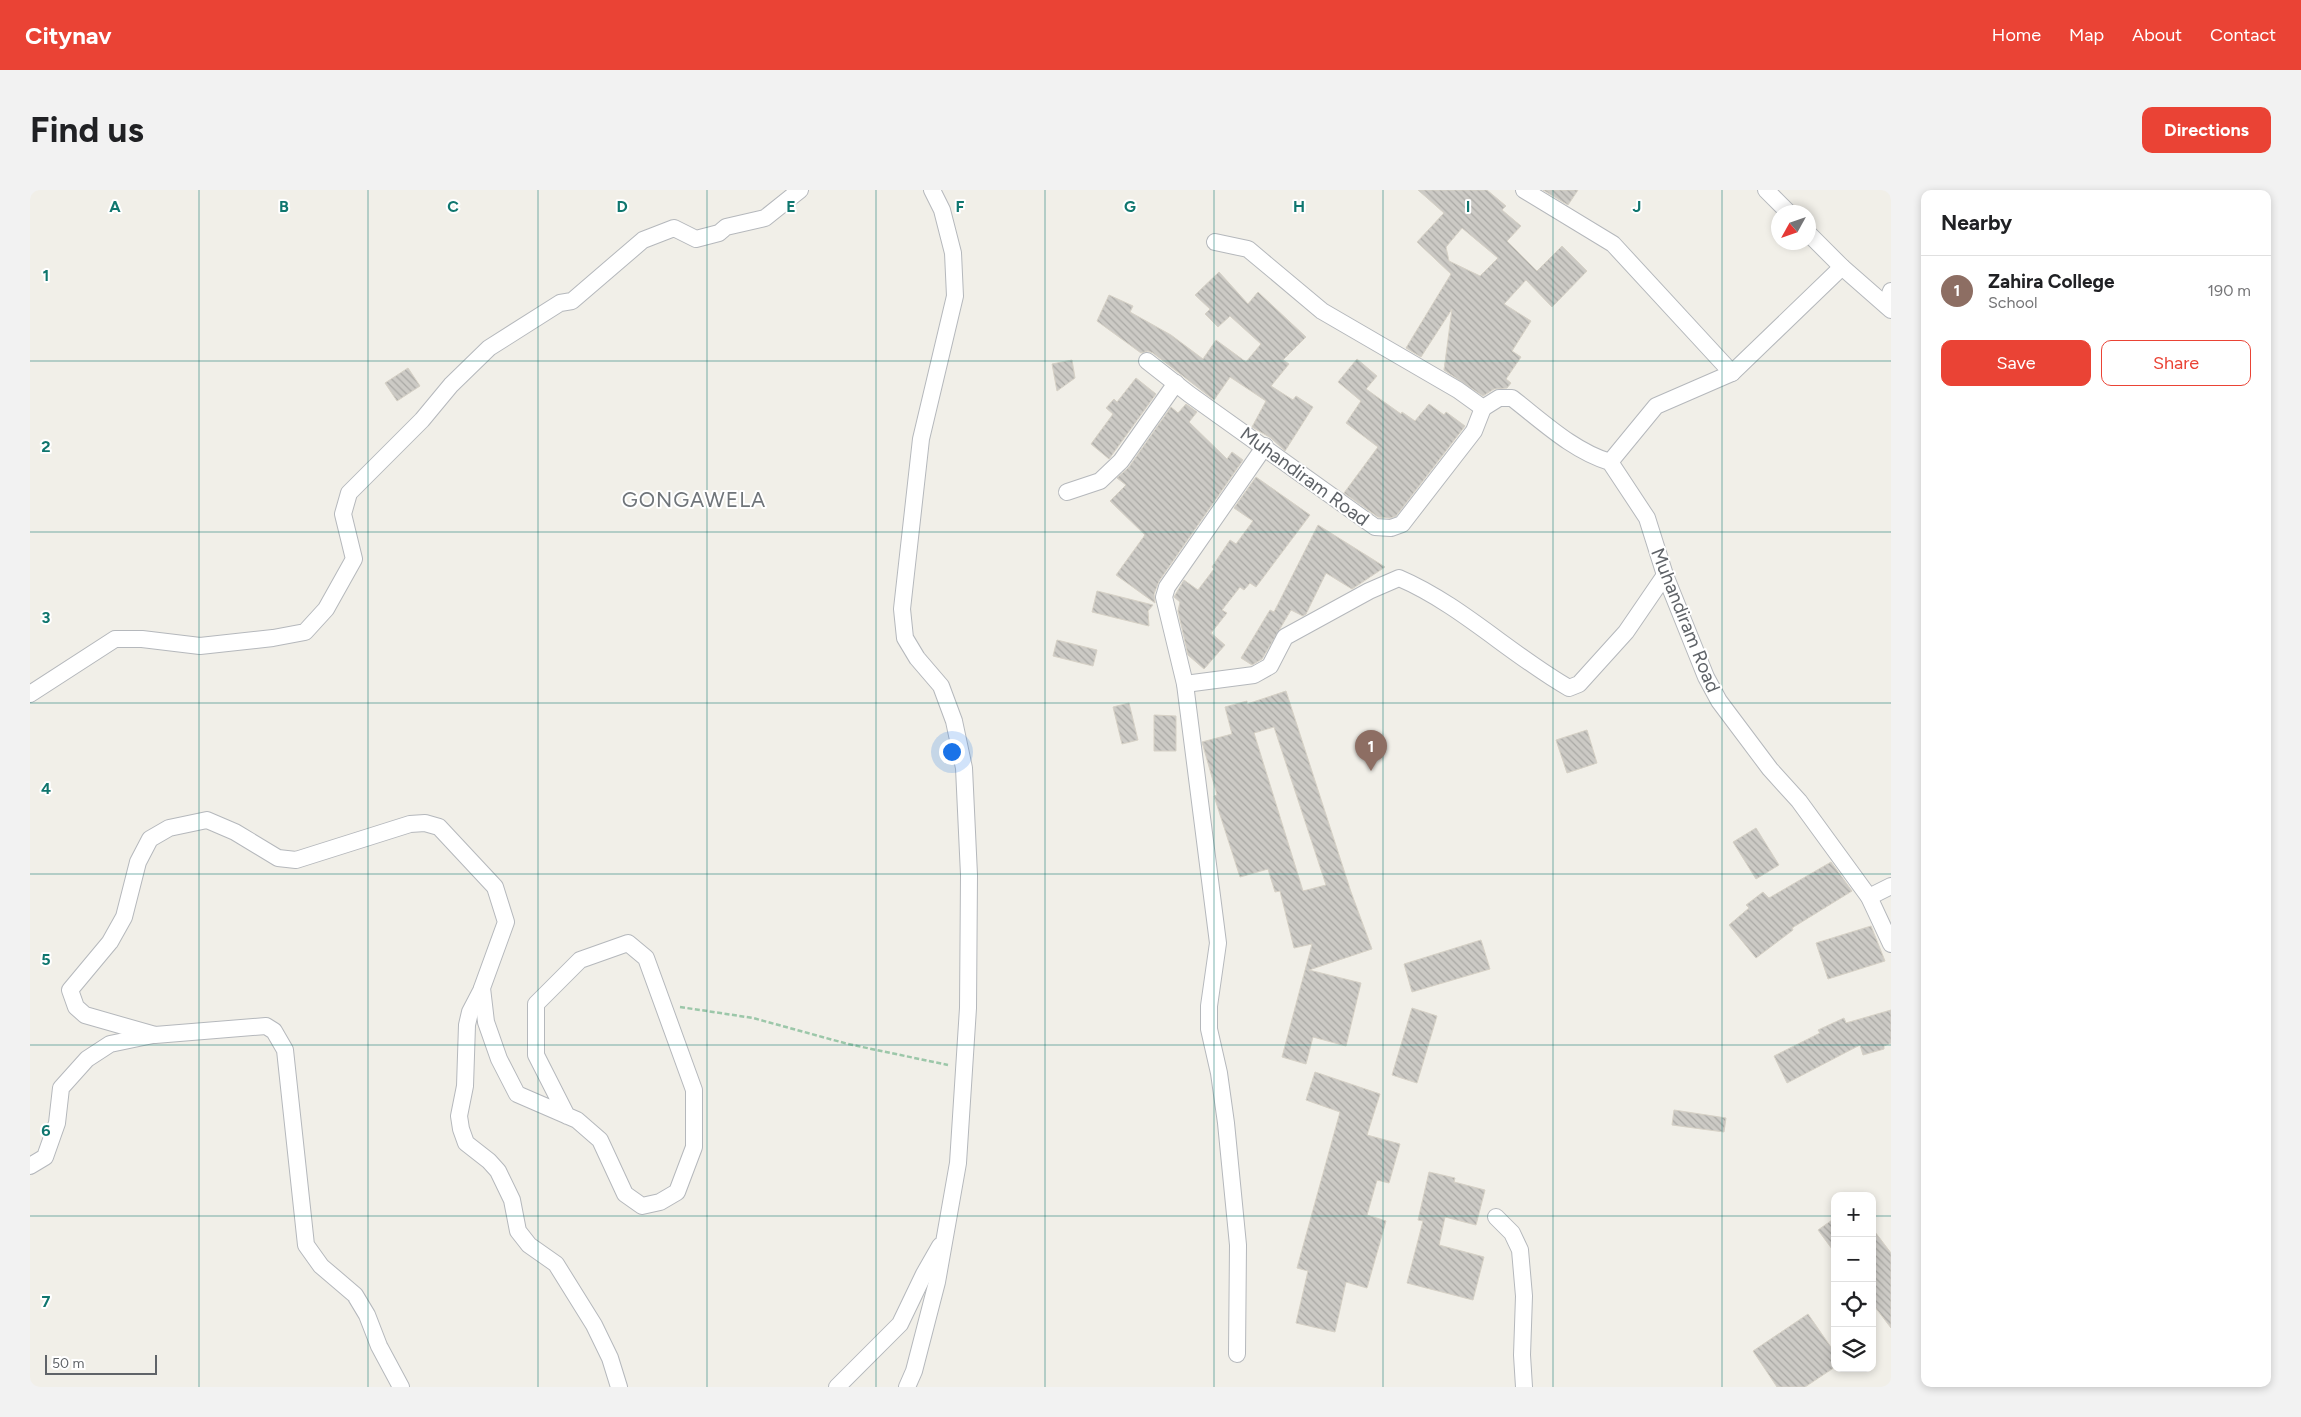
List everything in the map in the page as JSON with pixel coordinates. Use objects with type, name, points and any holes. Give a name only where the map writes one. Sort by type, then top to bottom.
[{"type":"street","points":[[30,694],[115,639],[200,646],[273,638],[305,632],[326,609],[354,559],[343,514],[348,493],[422,420],[451,385],[488,348],[560,303],[572,300],[643,240],[674,228],[696,239],[719,233],[726,227],[765,218],[800,190]]},
{"type":"street","points":[[907,1387],[914,1371],[935,1291],[958,1163],[968,1008],[969,874],[964,768],[954,721],[941,686],[917,658],[905,638],[902,609],[921,439],[955,296],[953,253],[942,210],[932,190]]},
{"type":"street","points":[[1524,190],[1613,244],[1732,373]]},
{"type":"street","points":[[1766,190],[1781,205]]},
{"type":"street","points":[[1816,241],[1842,267],[1889,302]]},
{"type":"street","points":[[1215,242],[1248,249],[1322,310],[1458,390],[1483,408],[1499,398],[1512,398],[1558,433],[1594,457],[1610,462],[1656,406],[1732,373],[1842,267]]},
{"type":"street","name":"Muhandiram Road","points":[[1147,361],[1375,526],[1391,528],[1402,524],[1423,500],[1474,431],[1483,408]]},
{"type":"street","points":[[1066,492],[1100,482],[1121,462],[1176,383]]},
{"type":"street","points":[[1237,1354],[1238,1245],[1226,1123],[1219,1073],[1209,1029],[1209,1006],[1218,943],[1184,684],[1164,597],[1167,587],[1265,446]]},
{"type":"street","name":"Muhandiram Road","points":[[1610,462],[1646,518],[1665,575],[1706,677],[1719,701],[1770,769],[1798,801],[1869,897],[1891,944]]},
{"type":"street","points":[[1184,684],[1254,675],[1270,666],[1285,637],[1399,578],[1442,601],[1538,670],[1569,688],[1579,684],[1626,632],[1665,575]]},
{"type":"street","points":[[155,1035],[84,1015],[76,1007],[70,990],[110,942],[124,917],[138,862],[150,838],[169,828],[207,820],[235,832],[278,858],[296,860],[410,824],[425,823],[439,827],[495,887],[506,922],[482,988],[470,1012],[467,1025],[465,1086],[459,1116],[461,1130],[466,1143],[498,1170],[512,1200],[518,1231],[529,1245],[556,1264],[590,1318],[610,1358],[619,1387]]},
{"type":"street","points":[[1869,897],[1891,886]]},
{"type":"street","points":[[482,988],[486,1022],[499,1059],[518,1094],[567,1116],[577,1120],[600,1140],[625,1194],[642,1206],[660,1202],[677,1192],[694,1147],[694,1090],[646,958],[628,943],[580,960],[536,1004],[536,1055],[567,1116]]},
{"type":"street","points":[[30,1166],[44,1157],[57,1123],[61,1088],[86,1059],[110,1044],[155,1035],[266,1026],[274,1031],[285,1050],[306,1245],[321,1266],[355,1295],[367,1315],[379,1346],[401,1387]]},
{"type":"street","points":[[1496,1217],[1512,1233],[1520,1250],[1524,1296],[1522,1355],[1524,1387]]},
{"type":"street","points":[[837,1387],[900,1324],[924,1274],[945,1238]]},
{"type":"path","points":[[676,1006],[753,1018],[848,1044],[964,1068]]},
{"type":"building","points":[[1418,190],[1487,190],[1506,206],[1502,210],[1521,226],[1507,241],[1537,271],[1562,246],[1587,271],[1552,307],[1526,280],[1504,304],[1531,321],[1512,351],[1521,357],[1506,379],[1511,383],[1507,388],[1494,389],[1483,396],[1444,370],[1452,309],[1421,357],[1406,348],[1451,274],[1417,242],[1444,213]],"holes":[[[1462,228],[1498,258],[1480,276],[1449,261],[1446,247]]]},
{"type":"building","points":[[1543,190],[1578,190],[1568,205]]},
{"type":"building","points":[[1219,272],[1248,304],[1258,292],[1306,337],[1283,360],[1289,364],[1271,386],[1293,400],[1296,396],[1313,407],[1285,451],[1271,438],[1252,427],[1266,401],[1230,377],[1214,400],[1153,353],[1148,351],[1141,353],[1097,321],[1109,295],[1133,306],[1130,312],[1171,335],[1203,359],[1216,340],[1246,362],[1261,344],[1230,316],[1218,327],[1205,314],[1210,309],[1195,295]]},
{"type":"building","points":[[1357,359],[1377,376],[1366,389],[1401,414],[1402,412],[1415,421],[1429,404],[1444,415],[1446,412],[1465,426],[1396,516],[1390,518],[1378,517],[1344,493],[1378,447],[1346,423],[1361,401],[1338,382]]},
{"type":"building","points":[[1072,360],[1075,378],[1057,391],[1052,364]]},
{"type":"building","points":[[408,368],[420,386],[397,401],[385,383]]},
{"type":"building","points":[[1136,378],[1156,394],[1109,459],[1091,444],[1113,414],[1106,408],[1114,399],[1117,402]]},
{"type":"building","points":[[1186,404],[1197,412],[1189,422],[1227,459],[1232,452],[1243,460],[1159,581],[1154,594],[1155,603],[1116,575],[1145,535],[1110,501],[1126,485],[1117,478],[1129,467],[1171,407],[1178,413]]},
{"type":"building","points":[[1256,477],[1310,515],[1256,587],[1250,583],[1244,590],[1240,587],[1222,610],[1227,613],[1211,633],[1225,645],[1204,669],[1188,655],[1178,611],[1180,602],[1174,597],[1184,580],[1198,590],[1214,569],[1212,567],[1230,540],[1236,544],[1253,521],[1234,508]]},
{"type":"building","points":[[1318,525],[1385,567],[1352,589],[1326,573],[1306,614],[1303,616],[1291,610],[1262,659],[1252,665],[1241,658],[1270,610],[1274,612]]},
{"type":"building","points":[[1097,591],[1153,605],[1148,611],[1149,626],[1092,612]]},
{"type":"building","points":[[1057,640],[1097,650],[1093,666],[1053,656]]},
{"type":"building","points":[[1286,691],[1351,892],[1372,949],[1309,970],[1361,983],[1346,1046],[1313,1037],[1306,1064],[1282,1057],[1312,944],[1294,948],[1280,891],[1275,892],[1268,869],[1240,877],[1214,796],[1217,795],[1202,742],[1232,734],[1225,707],[1247,701],[1247,704]],"holes":[[[1274,727],[1326,885],[1303,891],[1254,733]]]},
{"type":"building","points":[[1129,703],[1138,740],[1122,744],[1113,707]]},
{"type":"building","points":[[1154,715],[1176,716],[1176,751],[1154,751]]},
{"type":"building","points":[[1587,730],[1597,763],[1567,773],[1556,740]]},
{"type":"building","points":[[1756,828],[1779,865],[1756,879],[1733,842]]},
{"type":"building","points":[[1831,862],[1852,891],[1792,928],[1793,930],[1756,958],[1729,925],[1749,908],[1746,905],[1763,892],[1769,898]]},
{"type":"building","points":[[1871,926],[1885,961],[1828,979],[1816,943]]},
{"type":"building","points":[[1481,940],[1490,969],[1412,992],[1404,964]]},
{"type":"building","points":[[1412,1008],[1437,1016],[1417,1083],[1392,1075]]},
{"type":"building","points":[[1891,1010],[1891,1043],[1884,1046],[1884,1049],[1863,1055],[1860,1045],[1787,1083],[1774,1056],[1820,1033],[1818,1030],[1844,1018],[1846,1023]]},
{"type":"building","points":[[1315,1072],[1380,1094],[1367,1135],[1400,1144],[1389,1183],[1377,1180],[1367,1215],[1386,1221],[1367,1288],[1346,1282],[1335,1332],[1296,1323],[1308,1271],[1297,1268],[1340,1112],[1306,1100]]},
{"type":"building","points":[[1674,1110],[1726,1118],[1724,1132],[1672,1125]]},
{"type":"building","points":[[1429,1172],[1455,1178],[1454,1182],[1485,1190],[1476,1225],[1445,1217],[1439,1245],[1484,1257],[1473,1300],[1407,1283],[1423,1221],[1418,1220]]},
{"type":"building","points":[[1831,1221],[1831,1248],[1818,1230]]},
{"type":"building","points":[[1876,1233],[1891,1253],[1891,1328],[1876,1308]]},
{"type":"building","points":[[1808,1314],[1831,1347],[1831,1370],[1805,1387],[1777,1387],[1753,1351]]},
{"type":"place","name":"Zahira College","points":[[1371,771]]},
{"type":"district","name":"GONGAWELA","points":[[694,500]]}]
